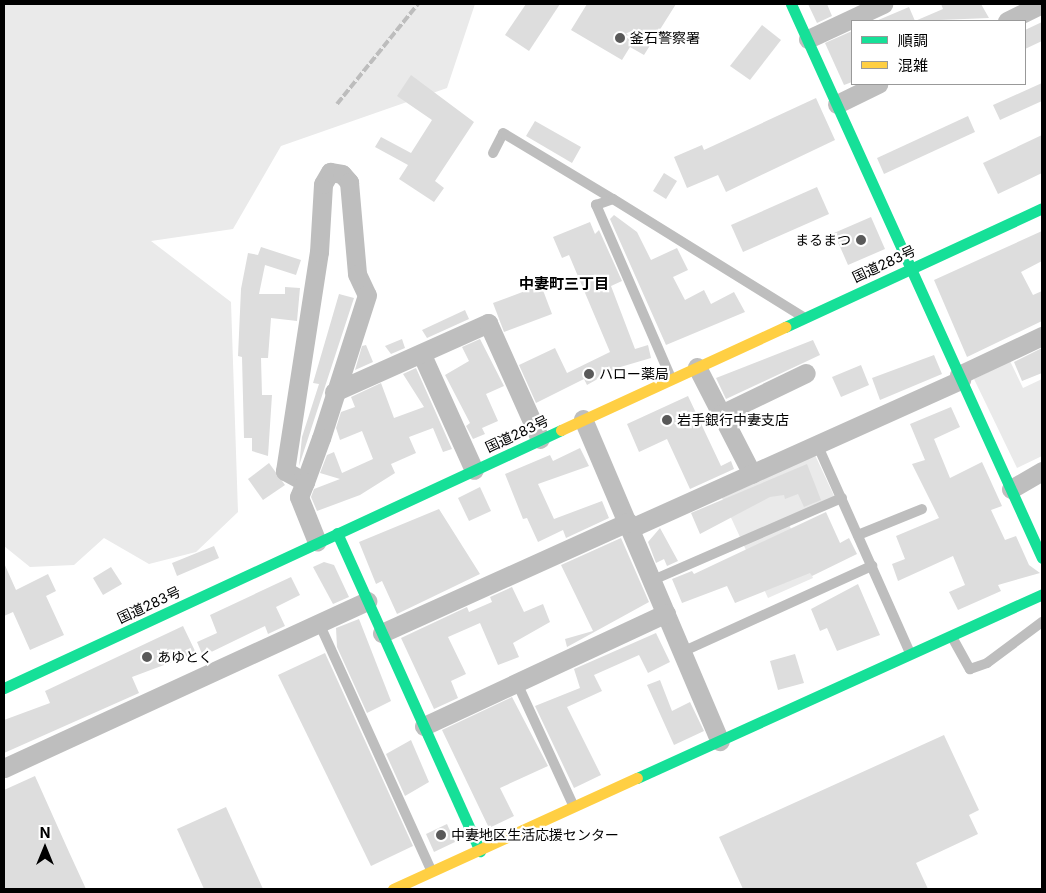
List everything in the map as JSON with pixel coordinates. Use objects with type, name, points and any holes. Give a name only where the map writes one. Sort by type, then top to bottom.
[{"type":"main road","points":[[792,4],[1042,558]]},
{"type":"main road","name":"国道283号","points":[[4,688],[1042,208]]},
{"type":"main road","points":[[337,533],[480,850]]},
{"type":"main road","points":[[393,889],[1042,594]]},
{"type":"street","points":[[808,39],[883,4]]},
{"type":"street","points":[[1009,20],[1042,4]]},
{"type":"street","points":[[838,104],[876,85]]},
{"type":"street","points":[[305,482],[285,471],[319,252],[323,184],[330,172],[342,174],[349,182],[357,274],[367,295],[334,392],[305,482],[300,496],[317,542]]},
{"type":"street","points":[[334,392],[422,356],[488,323],[540,439]]},
{"type":"street","points":[[382,633],[629,525],[752,474],[960,378],[1042,336]]},
{"type":"street","points":[[422,356],[474,470]]},
{"type":"street","points":[[697,367],[752,474]]},
{"type":"street","points":[[721,414],[806,374]]},
{"type":"street","points":[[583,419],[720,741]]},
{"type":"street","points":[[1011,490],[1042,471]]},
{"type":"street","points":[[4,768],[367,601]]},
{"type":"street","points":[[424,726],[666,612]]},
{"type":"lane","points":[[493,153],[502,133],[804,317]]},
{"type":"lane","points":[[613,199],[596,205],[672,378]]},
{"type":"lane","points":[[817,444],[911,654]]},
{"type":"lane","points":[[653,580],[842,498]]},
{"type":"lane","points":[[858,535],[922,509]]},
{"type":"lane","points":[[682,652],[872,566]]},
{"type":"lane","points":[[952,636],[970,669],[987,663],[1042,622]]},
{"type":"lane","points":[[319,623],[432,872]]},
{"type":"lane","points":[[517,683],[575,807]]},
{"type":"shaded area","points":[[4,4],[475,4],[447,88],[281,146],[233,229],[151,241],[231,302],[238,512],[196,552],[149,564],[104,538],[74,565],[30,567],[4,546]]},
{"type":"shaded area","points":[[1010,361],[1023,388],[1042,379],[1042,456],[1017,468],[974,379]]},
{"type":"shaded area","points":[[815,455],[835,498],[787,520],[813,578],[768,598],[722,498]]},
{"type":"building","points":[[526,4],[560,4],[529,51],[505,35]]},
{"type":"building","name":"釜石警察署","points":[[587,4],[676,4],[644,55],[630,47],[622,60],[571,30]]},
{"type":"building","points":[[808,4],[827,4],[832,16],[817,23]]},
{"type":"building","points":[[941,4],[981,4],[989,18],[917,20],[943,9]]},
{"type":"building","points":[[909,7],[915,20],[878,20]]},
{"type":"building","points":[[1042,22],[1042,41],[1026,49],[1026,30]]},
{"type":"building","points":[[762,25],[781,40],[750,80],[730,66]]},
{"type":"building","points":[[851,31],[851,82],[844,85],[825,43]]},
{"type":"building","points":[[411,75],[474,122],[435,181],[444,188],[434,202],[399,179],[408,165],[375,147],[381,137],[411,153],[432,120],[397,96]]},
{"type":"building","points":[[1042,83],[1042,101],[1000,120],[993,105]]},
{"type":"building","points":[[816,98],[835,140],[726,192],[718,175],[687,188],[674,157],[702,145],[704,150]]},
{"type":"building","points":[[968,116],[975,132],[884,174],[877,158]]},
{"type":"building","points":[[535,121],[581,147],[572,163],[526,136]]},
{"type":"building","points":[[1042,135],[1042,173],[998,194],[983,163]]},
{"type":"building","points":[[664,173],[677,181],[666,199],[653,191]]},
{"type":"building","points":[[817,187],[829,214],[743,252],[731,225]]},
{"type":"building","points":[[614,215],[637,232],[651,260],[677,248],[688,270],[673,277],[685,300],[704,290],[711,304],[734,292],[745,312],[666,345],[610,219]]},
{"type":"building","points":[[871,217],[885,249],[848,265],[834,233]]},
{"type":"building","points":[[590,222],[595,234],[599,230],[622,281],[611,286],[635,349],[648,345],[651,358],[617,368],[587,385],[584,379],[536,403],[519,365],[555,348],[567,373],[610,352],[569,255],[562,258],[553,237]]},
{"type":"building","points":[[1042,231],[1042,261],[1021,272],[1033,295],[1042,291],[1042,321],[967,357],[934,280]]},
{"type":"building","points":[[261,247],[301,260],[296,275],[265,265],[259,294],[285,294],[285,287],[300,288],[297,321],[271,318],[268,358],[261,358],[262,395],[272,395],[268,456],[252,451],[252,438],[244,438],[242,357],[238,356],[241,289],[248,253],[258,255]]},
{"type":"building","points":[[541,285],[552,314],[504,332],[493,303]]},
{"type":"building","points":[[339,294],[354,298],[299,466],[302,437],[319,384],[313,383]]},
{"type":"building","points":[[465,310],[469,319],[427,338],[422,330]]},
{"type":"building","points":[[402,339],[405,348],[391,354],[385,346]]},
{"type":"building","points":[[480,339],[504,386],[486,394],[498,421],[482,428],[485,434],[473,439],[466,426],[470,423],[445,375],[469,361],[462,347]]},
{"type":"building","points":[[813,340],[820,355],[726,399],[716,378]]},
{"type":"building","points":[[366,345],[373,362],[355,370],[362,346]]},
{"type":"building","points":[[1042,348],[1042,373],[1022,381],[1014,362]]},
{"type":"building","points":[[934,355],[942,374],[880,400],[872,378]]},
{"type":"building","points":[[861,365],[869,385],[841,397],[832,377]]},
{"type":"building","points":[[416,368],[452,449],[443,452],[433,428],[409,437],[416,453],[391,464],[395,473],[360,495],[317,511],[311,497],[314,489],[340,479],[320,473],[327,455],[334,452],[342,473],[373,459],[362,431],[340,440],[336,428],[341,412],[355,407],[351,397],[381,383],[394,418],[424,407],[403,374]]},
{"type":"building","points":[[688,396],[721,466],[731,461],[734,469],[690,489],[667,439],[639,452],[627,424]]},
{"type":"building","points":[[951,407],[960,427],[934,439],[950,478],[982,462],[1002,506],[991,510],[1005,540],[1016,536],[1029,565],[1040,573],[998,585],[1001,591],[958,610],[949,592],[965,585],[953,556],[898,581],[892,564],[905,559],[896,536],[939,518],[912,464],[925,460],[910,424]]},
{"type":"building","points":[[580,448],[589,466],[538,484],[554,519],[602,501],[609,518],[566,538],[563,530],[538,542],[527,518],[523,519],[505,474],[550,455],[553,461]]},
{"type":"building","points":[[269,463],[285,485],[263,500],[248,479]]},
{"type":"building","points":[[807,464],[821,500],[804,507],[798,494],[785,499],[784,495],[770,497],[700,534],[691,513]]},
{"type":"building","points":[[480,487],[491,511],[469,521],[458,498]]},
{"type":"building","points":[[439,509],[480,574],[397,614],[382,581],[376,584],[359,542]]},
{"type":"building","points":[[826,512],[840,543],[849,538],[857,554],[812,576],[810,573],[735,603],[727,586],[682,603],[672,579],[692,571],[694,574]]},
{"type":"building","points":[[660,528],[678,561],[667,566],[664,559],[656,563],[648,542]]},
{"type":"building","points":[[621,538],[649,602],[567,647],[565,639],[593,631],[561,565]]},
{"type":"building","points":[[214,546],[219,558],[177,576],[172,563]]},
{"type":"building","points":[[324,562],[334,565],[349,597],[333,604],[313,567]]},
{"type":"building","points":[[4,563],[16,590],[48,574],[56,591],[46,596],[64,635],[30,650],[13,612],[4,616]]},
{"type":"building","points":[[111,567],[122,584],[103,595],[93,578]]},
{"type":"building","points":[[291,577],[300,595],[276,607],[285,626],[268,634],[265,626],[203,656],[197,642],[217,633],[210,615]]},
{"type":"building","points":[[858,584],[880,635],[837,651],[827,628],[820,631],[811,609]]},
{"type":"building","points":[[512,587],[524,612],[543,604],[550,622],[513,643],[519,657],[498,665],[480,623],[448,637],[466,674],[451,681],[458,698],[434,709],[401,638],[467,607],[469,612],[492,602],[490,597]]},
{"type":"building","points":[[359,619],[391,701],[367,713],[337,647],[336,628]]},
{"type":"building","points":[[183,626],[196,653],[132,677],[139,693],[4,753],[4,720],[50,703],[45,691]]},
{"type":"building","points":[[656,633],[670,662],[648,673],[639,655],[594,675],[602,691],[567,707],[601,775],[574,788],[535,706],[580,688],[574,669]]},
{"type":"building","points":[[325,653],[413,846],[371,866],[278,675]]},
{"type":"building","points":[[795,654],[804,683],[778,690],[770,661]]},
{"type":"building","points":[[660,680],[672,711],[690,702],[704,731],[674,745],[647,685]]},
{"type":"building","points":[[512,697],[548,766],[500,788],[514,816],[489,828],[442,730]]},
{"type":"building","points":[[944,735],[979,810],[969,815],[978,834],[916,863],[928,889],[743,889],[719,837]]},
{"type":"building","points":[[411,740],[429,782],[405,796],[386,754]]},
{"type":"building","points":[[35,776],[86,889],[4,889],[4,790]]},
{"type":"building","points":[[226,807],[263,889],[204,889],[177,829]]},
{"type":"building","points":[[447,824],[455,842],[434,852],[426,834]]},
{"type":"railway","points":[[337,104],[418,4]]},
{"type":"traffic: fast","points":[[791,4],[1042,558]]},
{"type":"traffic: fast","points":[[785,327],[1042,208]]},
{"type":"traffic: fast","points":[[4,688],[561,430]]},
{"type":"traffic: fast","points":[[337,533],[480,851]]},
{"type":"traffic: fast","points":[[637,778],[1042,594]]},
{"type":"traffic: slow","points":[[561,430],[785,327]]},
{"type":"traffic: slow","points":[[393,889],[637,778]]},
{"type":"place","name":"釜石警察署","points":[[620,38]]},
{"type":"place","name":"まるまつ","points":[[861,240]]},
{"type":"place","name":"ハロー薬局","points":[[589,374]]},
{"type":"place","name":"岩手銀行中妻支店","points":[[667,420]]},
{"type":"place","name":"あゆとく","points":[[147,657]]},
{"type":"place","name":"中妻地区生活応援センター","points":[[441,835]]},
{"type":"district","name":"中妻町三丁目","points":[[564,284]]}]
